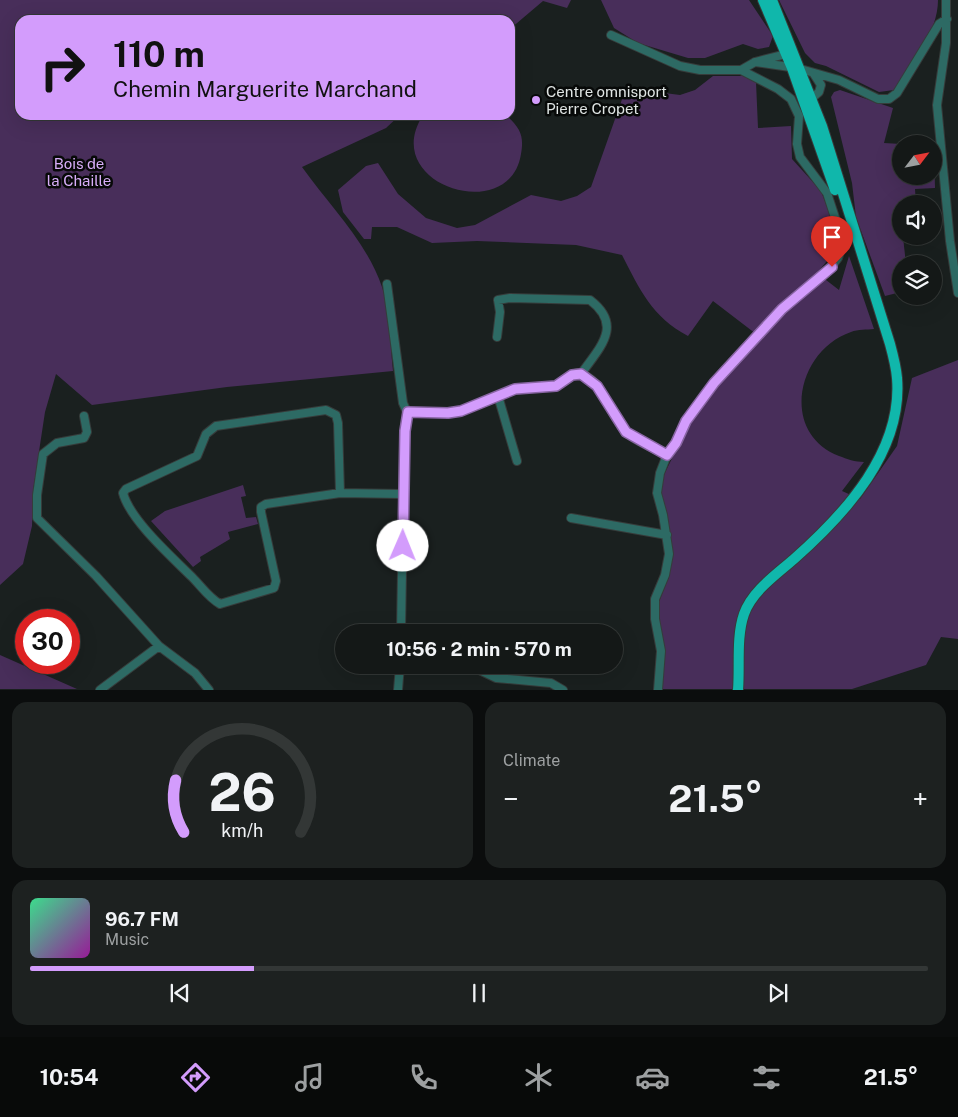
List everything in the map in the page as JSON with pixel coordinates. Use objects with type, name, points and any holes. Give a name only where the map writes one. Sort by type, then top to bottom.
[{"type":"main road","points":[[763,0],[786,54],[801,70],[860,262],[867,275]]},
{"type":"main road","points":[[738,690],[740,630],[749,603],[767,582],[816,540],[839,515],[871,472],[884,449],[891,430],[896,407],[897,378],[890,344],[812,98],[772,0]]},
{"type":"street","points":[[946,0],[946,44],[938,105],[954,241],[958,293]]},
{"type":"street","points":[[755,62],[801,70],[838,80],[878,99],[889,99],[897,93],[939,24],[947,19]]},
{"type":"street","points":[[611,35],[680,66],[700,70],[741,70],[778,89],[791,99],[799,116],[796,144],[800,157],[827,193],[839,229],[842,246],[838,258],[832,267],[782,309],[714,383],[686,421],[676,443],[667,455],[660,473],[656,494],[667,535],[669,554],[667,568],[655,599],[655,619],[661,651],[658,690]]},
{"type":"street","points":[[741,70],[755,62],[786,54]]},
{"type":"street","points":[[801,70],[822,138],[829,148]]},
{"type":"street","points":[[387,284],[402,403],[408,412]]},
{"type":"street","points":[[496,337],[500,312],[498,300],[519,298],[590,300],[605,318],[608,328],[604,341],[581,374]]},
{"type":"street","points":[[408,412],[448,413],[461,411],[523,387],[556,386],[572,375],[581,374],[597,386],[626,432],[667,455]]},
{"type":"street","points":[[498,396],[517,461]]},
{"type":"street","points":[[340,493],[338,423],[336,415],[326,410],[216,426],[206,434],[197,456],[126,489],[123,493],[140,522],[158,543],[220,604],[274,588],[276,581],[261,507],[274,502],[340,493],[403,494]]},
{"type":"street","points":[[401,624],[405,418],[408,412]]},
{"type":"street","points":[[84,416],[87,432],[84,438],[57,443],[43,454],[37,495],[37,518],[96,576],[160,646],[195,673],[209,690]]},
{"type":"street","points":[[571,518],[667,535]]},
{"type":"street","points":[[100,690],[160,646]]},
{"type":"street","points":[[398,690],[399,674]]},
{"type":"street","points":[[488,674],[496,678],[551,684],[563,690]]},
{"type":"green space","name":"Bois de la Chaille","points":[[0,0],[571,0],[567,8],[543,1],[515,25],[515,15],[15,15],[15,120],[395,120],[386,128],[302,167],[357,239],[375,270],[387,307],[393,371],[227,387],[92,405],[56,374],[45,412],[33,491],[32,526],[23,564],[0,585]]},
{"type":"green space","points":[[601,0],[749,0],[773,36],[769,47],[758,49],[743,44],[705,58],[688,58],[638,43],[614,28]]},
{"type":"green space","points":[[779,0],[938,0],[934,24],[916,59],[894,90],[879,92],[826,66],[815,63],[805,53]]},
{"type":"green space","points":[[713,76],[743,76],[756,82],[758,128],[791,126],[792,159],[821,191],[835,228],[827,261],[817,273],[839,290],[849,256],[874,329],[854,331],[833,342],[818,356],[808,373],[802,392],[802,411],[808,429],[820,445],[839,456],[864,462],[842,491],[860,499],[897,446],[912,378],[958,360],[958,639],[941,637],[926,665],[852,689],[660,689],[665,652],[658,617],[659,602],[669,576],[672,547],[667,512],[660,496],[662,479],[688,425],[719,381],[760,337],[713,301],[688,336],[665,320],[648,302],[622,255],[576,245],[477,241],[432,243],[397,227],[372,227],[371,239],[364,239],[343,212],[338,190],[366,166],[378,163],[398,194],[426,218],[457,228],[475,225],[531,195],[561,201],[577,196],[591,187],[626,88],[680,95],[695,90]]},
{"type":"green space","points":[[840,90],[893,108],[884,143],[892,143],[892,185],[935,185],[935,188],[915,189],[915,195],[892,195],[892,245],[904,245],[905,255],[892,255],[892,294],[885,296],[856,217],[852,183],[831,97],[834,92]]},
{"type":"green space","points":[[421,120],[511,120],[519,129],[522,143],[521,154],[512,176],[495,188],[473,192],[451,188],[431,177],[418,161],[414,140]]},
{"type":"green space","points":[[243,485],[246,496],[241,497],[246,518],[256,517],[258,524],[228,532],[230,539],[200,557],[201,561],[193,567],[151,521],[165,511]]},
{"type":"green space","points":[[0,655],[15,662],[15,674],[43,674],[77,689],[0,689]]},
{"type":"place","name":"Centre omnisport Pierre Cropet","points":[[536,100]]},
{"type":"route","points":[[403,546],[405,418],[408,412],[448,413],[461,411],[515,389],[530,386],[556,386],[577,373],[586,376],[597,386],[626,432],[667,455],[676,443],[686,421],[714,383],[794,297],[832,267]]}]
